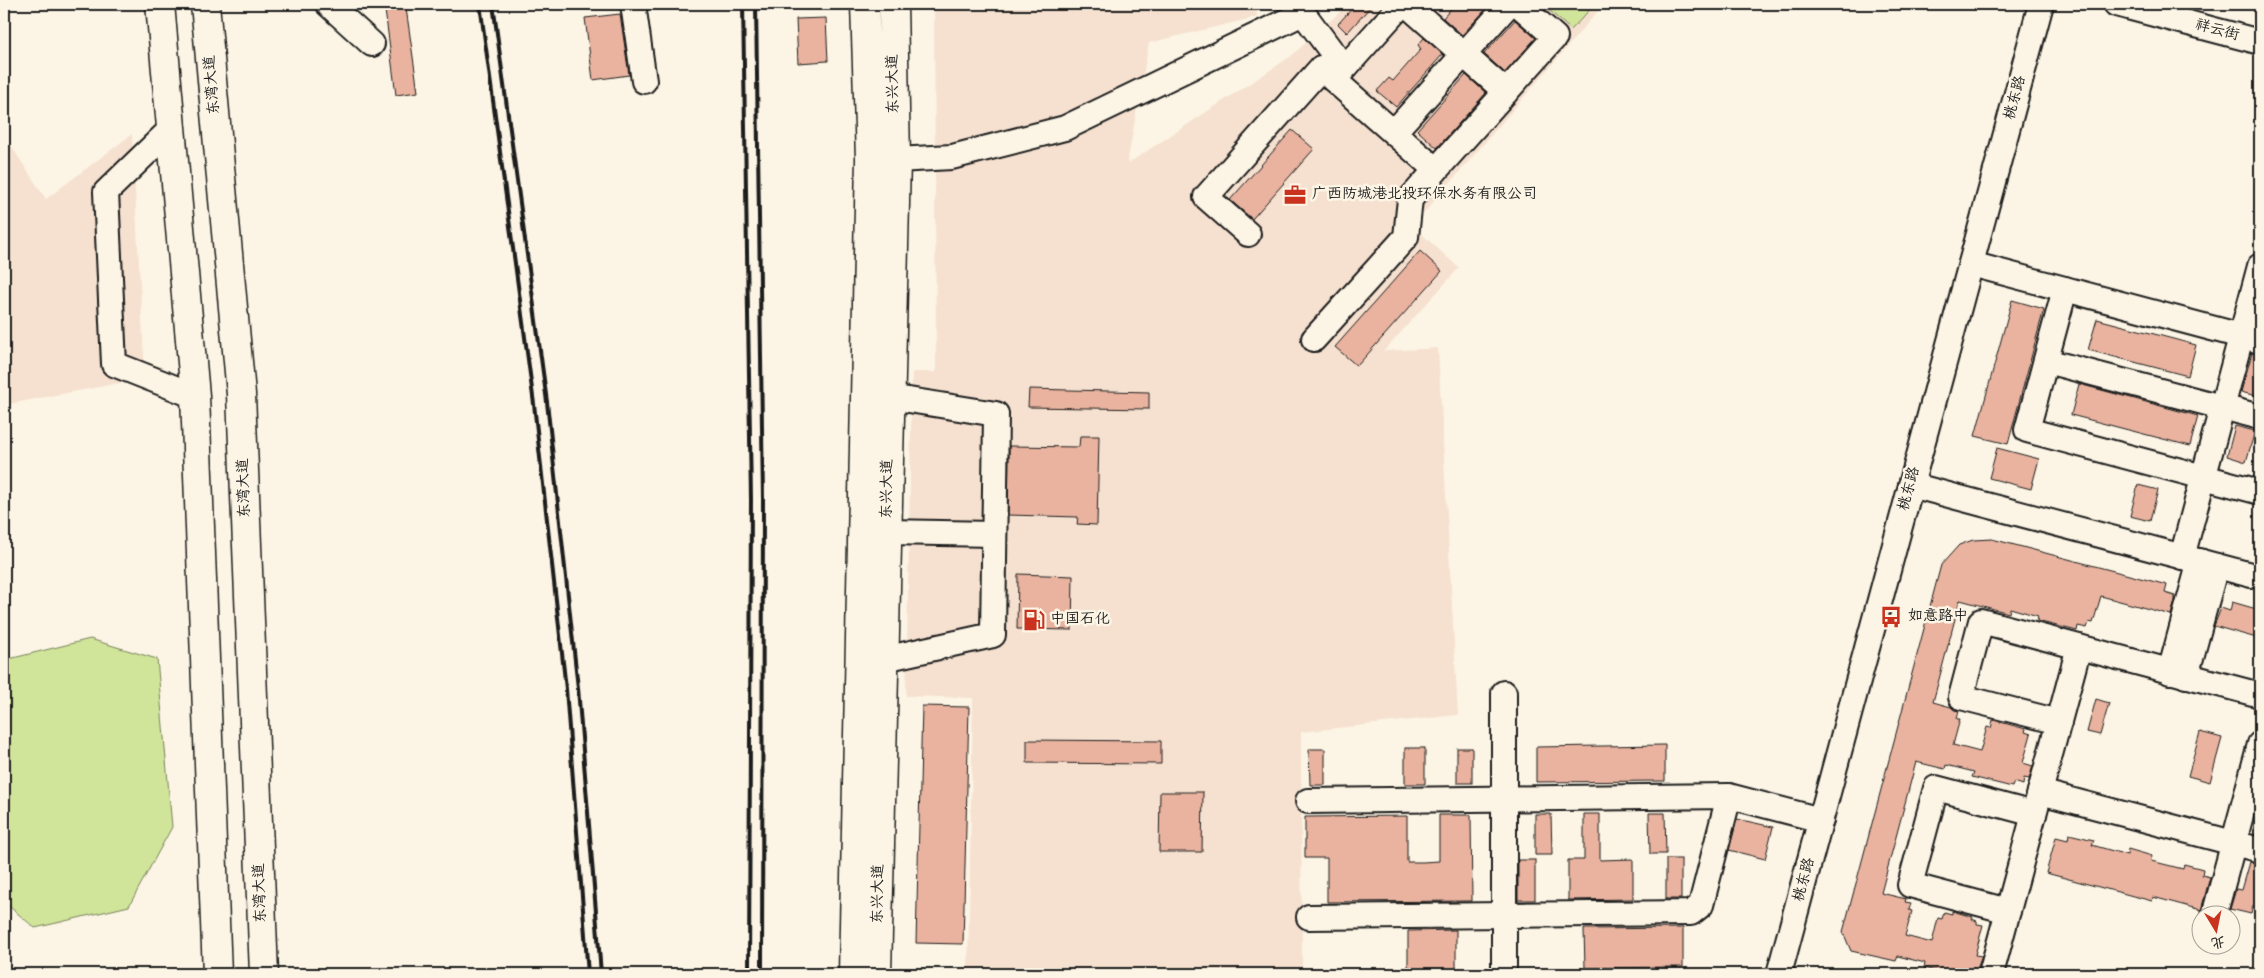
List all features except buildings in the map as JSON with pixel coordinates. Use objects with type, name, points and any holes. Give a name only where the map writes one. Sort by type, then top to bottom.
[{"type":"main road","points":[[160,4],[195,396],[217,974]]},
{"type":"main road","name":"东湾大道","points":[[205,4],[241,394],[264,974]]},
{"type":"main road","name":"东兴大道","points":[[853,974],[870,159],[865,4]]},
{"type":"main road","name":"东兴大道","points":[[877,974],[896,160],[893,4]]},
{"type":"street","points":[[328,4],[372,44]]},
{"type":"street","points":[[633,4],[644,80]]},
{"type":"street","points":[[1339,74],[1402,4]]},
{"type":"street","points":[[1406,4],[1506,92]]},
{"type":"street","points":[[1394,132],[1509,4]]},
{"type":"street","points":[[1314,339],[1406,237],[1410,199],[1555,37],[1518,4]]},
{"type":"street","name":"桃东路","points":[[1779,974],[2041,4]]},
{"type":"street","name":"祥云街","points":[[2116,4],[2260,42]]},
{"type":"street","points":[[896,160],[952,157],[1064,128],[1301,9],[1339,74],[1394,132],[1436,170]]},
{"type":"street","points":[[1248,234],[1206,197],[1321,68],[1339,74]]},
{"type":"street","points":[[171,129],[106,192],[114,364],[195,396]]},
{"type":"street","points":[[1971,264],[2251,338]]},
{"type":"street","points":[[2178,674],[2199,561],[2204,477],[2222,408],[2251,338],[2260,266]]},
{"type":"street","points":[[2065,289],[2027,430],[2260,492]]},
{"type":"street","points":[[2046,360],[2260,418]]},
{"type":"street","points":[[884,659],[993,635],[996,414],[890,397]]},
{"type":"street","points":[[1911,485],[2251,575]]},
{"type":"street","points":[[887,532],[994,534]]},
{"type":"street","points":[[2059,722],[1961,697],[1981,622],[2260,695]]},
{"type":"street","points":[[1991,974],[2079,647]]},
{"type":"street","points":[[1504,694],[1504,974]]},
{"type":"street","points":[[2217,906],[2260,744]]},
{"type":"street","points":[[2008,910],[1910,885],[1936,788],[2037,803],[2260,850]]},
{"type":"street","points":[[1309,917],[1691,913],[1702,904],[1729,796]]},
{"type":"street","points":[[1308,801],[1729,796],[1821,820]]},
{"type":"shaded area","points":[[939,4],[1256,4],[1257,17],[1149,43],[1127,164],[1290,57],[1349,4],[1604,4],[1413,226],[1459,268],[1384,351],[1438,348],[1458,715],[1301,732],[1302,973],[968,970],[973,698],[906,696],[912,372],[936,372],[934,10]]},
{"type":"shaded area","points":[[132,134],[146,392],[125,382],[4,405],[4,135],[46,199]]},
{"type":"green space","points":[[1542,4],[1595,4],[1571,30]]},
{"type":"green space","points":[[90,639],[157,659],[172,827],[129,906],[35,928],[4,902],[4,662],[5,660]]},
{"type":"railway","points":[[480,4],[534,404],[566,689],[588,974]]},
{"type":"railway","points":[[493,4],[547,402],[578,688],[601,974]]},
{"type":"railway","points":[[743,4],[751,499],[749,974]]},
{"type":"railway","points":[[756,4],[763,499],[762,974]]},
{"type":"place","name":"广西防城港北投环保水务有限公司","points":[[1295,195]]},
{"type":"place","name":"如意路中","points":[[1891,617]]},
{"type":"place","name":"中国石化","points":[[1034,620]]}]
